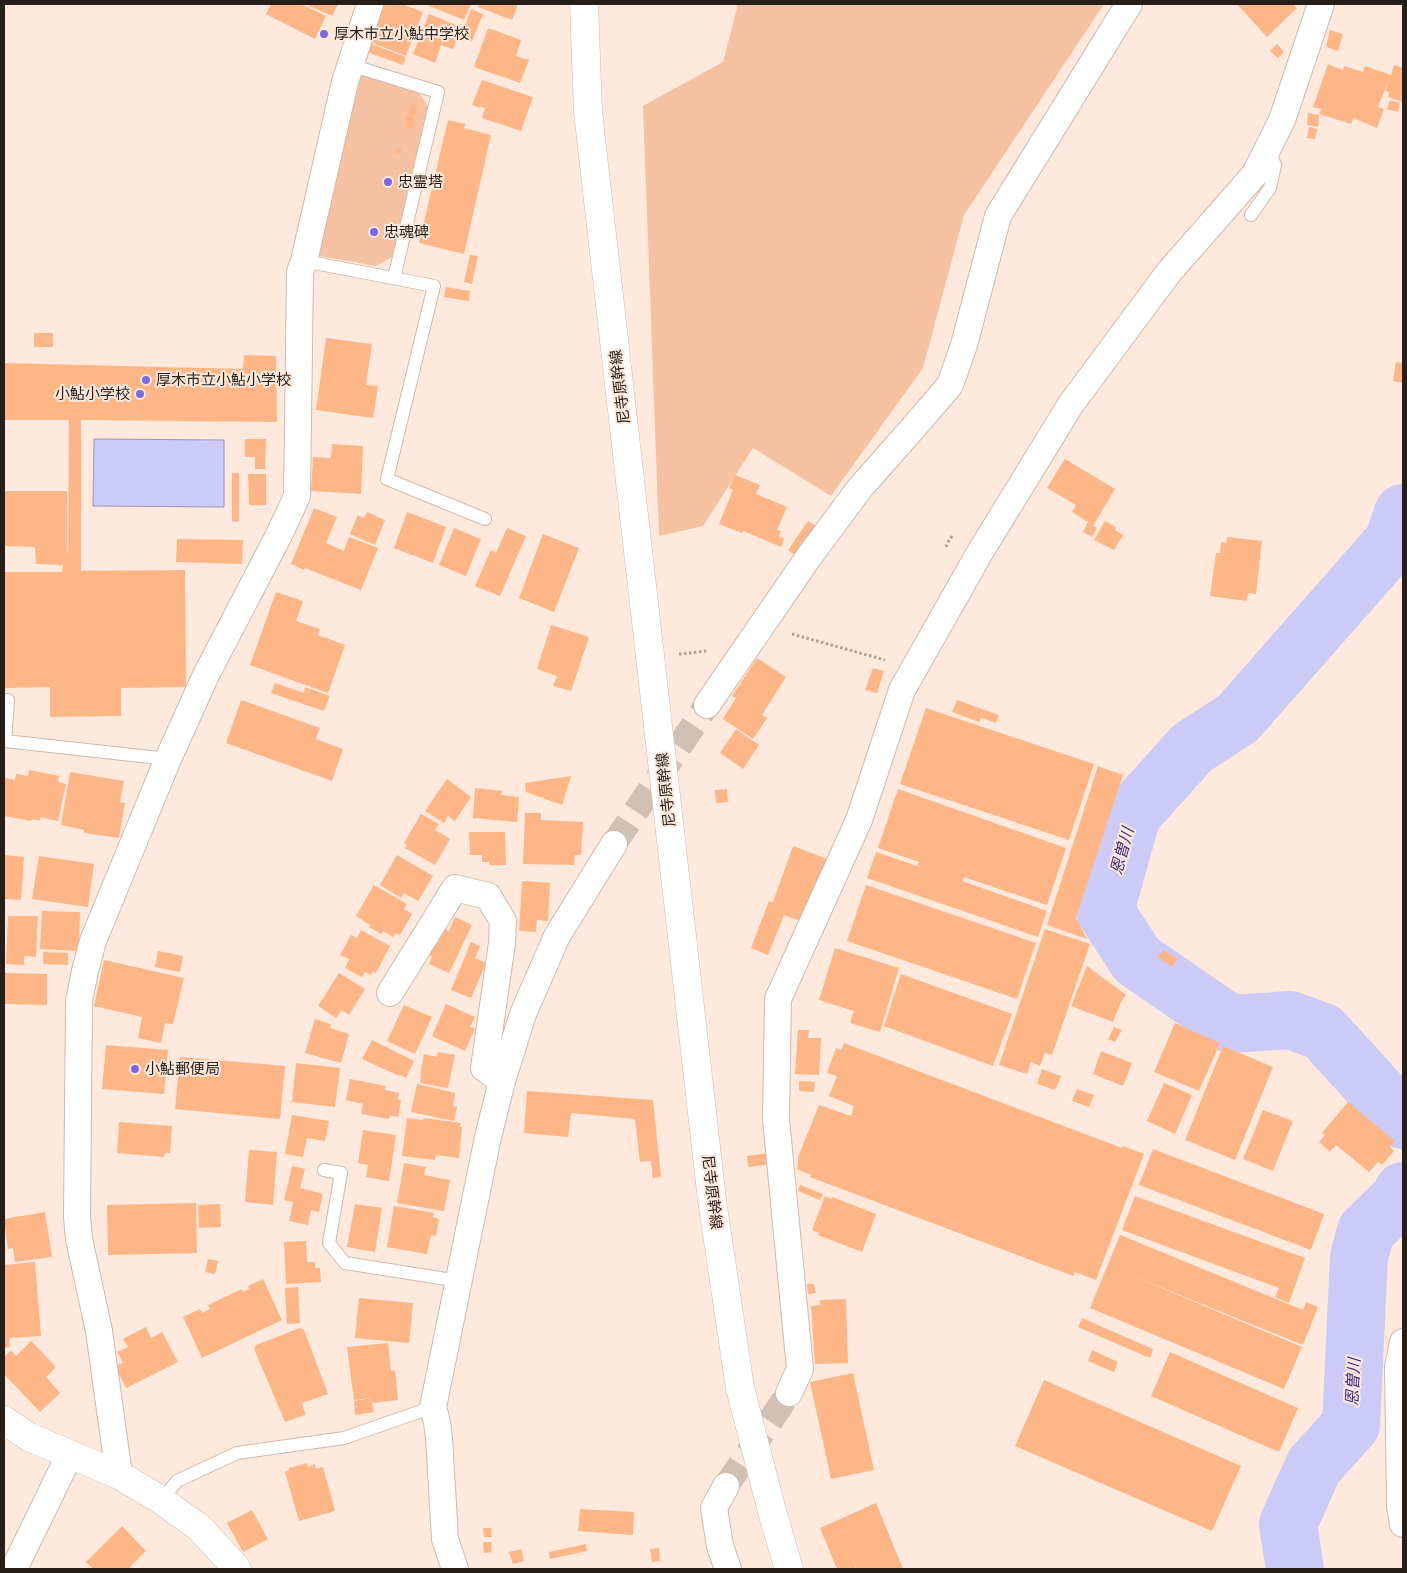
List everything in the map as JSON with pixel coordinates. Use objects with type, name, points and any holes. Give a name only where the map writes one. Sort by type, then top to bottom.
[{"type":"street","points":[[119,1475],[99,1330],[79,1239],[77,1217],[78,1001],[93,941],[168,759],[206,675],[280,533],[297,496],[300,272],[345,82],[370,4]]},
{"type":"street","name":"尼寺原幹線","points":[[584,4],[588,112],[712,1200],[740,1388],[772,1515],[789,1569]]},
{"type":"street","points":[[707,705],[808,558],[860,488],[950,385],[964,345],[998,216],[1129,4]]},
{"type":"street","points":[[789,1394],[800,1369],[776,1119],[778,999],[859,820],[902,690],[914,667],[979,554],[1071,404],[1169,272],[1254,174],[1282,120],[1321,4]]},
{"type":"street","points":[[455,1569],[445,1539],[439,1438],[432,1406],[488,1137],[502,1080],[523,1014],[557,936],[614,844]]},
{"type":"street","points":[[406,982],[455,888],[488,896],[503,921],[503,928],[484,1068],[502,1080]]},
{"type":"street","points":[[1403,1342],[1398,1368],[1400,1506],[1403,1524]]},
{"type":"street","points":[[4,1420],[29,1437],[119,1475],[161,1500],[200,1528],[236,1569]]},
{"type":"street","points":[[14,1569],[70,1454]]},
{"type":"street","points":[[726,1486],[714,1508],[720,1546],[728,1569]]},
{"type":"lane","points":[[350,65],[444,94],[394,278]]},
{"type":"lane","points":[[1251,215],[1270,188],[1275,164],[1267,149]]},
{"type":"lane","points":[[304,261],[434,286],[387,479],[485,519]]},
{"type":"lane","points":[[4,700],[8,700],[5,742],[168,759]]},
{"type":"lane","points":[[324,1170],[342,1168],[329,1244],[345,1263],[459,1280]]},
{"type":"lane","points":[[161,1500],[177,1481],[236,1453],[344,1438],[432,1406]]},
{"type":"path","points":[[762,625],[914,667]]},
{"type":"path","points":[[651,657],[714,650]]},
{"type":"shaded area","points":[[738,4],[1104,4],[964,215],[923,368],[831,496],[753,448],[703,526],[659,536],[643,106],[723,62]]},
{"type":"shaded area","points":[[364,73],[417,90],[428,106],[392,257],[376,266],[314,255],[349,87]]},
{"type":"water","points":[[94,439],[224,440],[224,507],[93,506]]},
{"type":"building","points":[[271,4],[301,4],[326,16],[315,39],[266,14]]},
{"type":"building","points":[[305,4],[338,4],[332,16]]},
{"type":"building","points":[[385,4],[402,4],[423,12],[406,56],[370,42]]},
{"type":"building","points":[[424,4],[471,4],[464,20]]},
{"type":"building","points":[[479,4],[518,4],[512,20],[478,7]]},
{"type":"building","points":[[1237,4],[1293,4],[1297,8],[1267,37]]},
{"type":"building","points":[[471,9],[483,14],[472,41],[461,37]]},
{"type":"building","points":[[429,14],[461,27],[453,49],[441,45],[435,63],[413,54]]},
{"type":"building","points":[[488,28],[521,40],[516,56],[529,60],[520,83],[474,67]]},
{"type":"building","points":[[1330,30],[1343,34],[1338,51],[1326,47]]},
{"type":"building","points":[[369,43],[406,57],[403,65],[367,52]]},
{"type":"building","points":[[1277,44],[1284,52],[1278,58],[1270,51]]},
{"type":"building","points":[[1328,64],[1343,70],[1344,66],[1363,72],[1365,66],[1391,75],[1394,65],[1403,68],[1403,102],[1388,97],[1389,92],[1385,91],[1389,79],[1378,107],[1384,109],[1377,128],[1353,118],[1351,124],[1319,114],[1321,109],[1313,107]]},
{"type":"building","points":[[482,80],[533,97],[521,131],[482,118],[485,108],[481,107],[483,102],[480,108],[472,105]]},
{"type":"building","points":[[1390,100],[1400,103],[1398,112],[1387,109]]},
{"type":"building","points":[[411,104],[418,106],[415,116],[408,114]]},
{"type":"building","points":[[1308,113],[1319,115],[1318,127],[1307,125]]},
{"type":"building","points":[[407,115],[415,118],[412,129],[404,127]]},
{"type":"building","points":[[448,120],[465,124],[464,128],[491,135],[464,254],[419,243]]},
{"type":"building","points":[[1309,127],[1317,129],[1315,139],[1307,138]]},
{"type":"building","points":[[396,148],[402,149],[401,154],[395,153]]},
{"type":"building","points":[[470,255],[478,256],[472,284],[464,282]]},
{"type":"building","points":[[446,287],[470,291],[469,301],[444,297]]},
{"type":"building","points":[[34,333],[53,333],[53,347],[34,347]]},
{"type":"building","points":[[326,338],[372,344],[366,385],[378,386],[373,418],[316,410]]},
{"type":"building","points":[[244,355],[276,356],[277,422],[81,420],[81,571],[185,570],[186,687],[121,688],[121,716],[50,717],[50,687],[4,688],[4,572],[62,572],[63,565],[36,564],[35,547],[4,546],[4,491],[67,491],[68,552],[69,420],[4,420],[4,363],[243,369]]},
{"type":"building","points":[[1396,362],[1403,363],[1403,383],[1393,381]]},
{"type":"building","points":[[245,439],[266,439],[265,469],[255,469],[255,457],[245,457]]},
{"type":"building","points":[[332,444],[363,446],[361,494],[311,491],[313,457],[331,458]]},
{"type":"building","points":[[1065,459],[1115,489],[1093,526],[1097,528],[1092,537],[1083,532],[1088,522],[1072,512],[1076,505],[1047,488]]},
{"type":"building","points":[[232,473],[239,473],[239,521],[232,522]]},
{"type":"building","points":[[248,474],[266,474],[266,505],[249,505]]},
{"type":"building","points":[[735,475],[760,485],[756,494],[787,507],[777,530],[781,531],[779,536],[784,539],[781,547],[743,531],[742,533],[719,524],[733,490],[729,488]]},
{"type":"building","points":[[314,508],[337,517],[326,543],[344,551],[349,537],[378,548],[361,590],[291,564]]},
{"type":"building","points":[[367,512],[385,520],[375,545],[350,534],[358,515],[364,518]]},
{"type":"building","points":[[407,512],[446,527],[433,563],[394,548]]},
{"type":"building","points":[[808,521],[818,527],[798,557],[788,550]]},
{"type":"building","points":[[1105,521],[1116,527],[1115,530],[1123,535],[1114,550],[1094,540]]},
{"type":"building","points":[[454,528],[481,539],[466,576],[439,565]]},
{"type":"building","points":[[507,528],[526,536],[500,596],[475,586],[491,550],[496,553]]},
{"type":"building","points":[[543,534],[579,548],[554,612],[519,598]]},
{"type":"building","points":[[1227,537],[1262,541],[1256,594],[1248,593],[1247,601],[1210,596],[1216,553],[1220,553],[1221,542],[1226,543]]},
{"type":"building","points":[[177,539],[243,540],[242,564],[176,562]]},
{"type":"building","points":[[276,592],[303,601],[296,621],[320,629],[318,635],[345,645],[328,693],[250,665]]},
{"type":"building","points":[[551,625],[589,637],[571,691],[553,686],[557,676],[537,669]]},
{"type":"building","points":[[757,658],[786,677],[762,715],[767,718],[753,739],[723,719],[736,698],[732,696]]},
{"type":"building","points":[[873,668],[884,671],[877,693],[865,690]]},
{"type":"building","points":[[275,683],[304,693],[305,687],[330,696],[324,711],[271,693]]},
{"type":"building","points":[[241,700],[320,728],[316,739],[343,749],[332,781],[226,743]]},
{"type":"building","points":[[957,700],[999,715],[996,723],[981,718],[979,722],[952,712]]},
{"type":"building","points":[[926,708],[1094,764],[1069,840],[900,784]]},
{"type":"building","points":[[736,729],[759,745],[743,769],[720,753]]},
{"type":"building","points":[[1098,766],[1123,775],[1076,918],[1087,939],[1047,925]]},
{"type":"building","points":[[29,770],[59,776],[58,782],[66,784],[58,821],[40,817],[40,821],[32,819],[31,821],[4,816],[5,778],[15,780],[16,774],[28,776]]},
{"type":"building","points":[[70,772],[124,781],[120,802],[125,803],[119,838],[84,833],[84,830],[61,825]]},
{"type":"building","points":[[571,776],[562,805],[526,792],[525,783]]},
{"type":"building","points":[[447,779],[471,797],[455,821],[448,816],[444,823],[425,811]]},
{"type":"building","points":[[475,788],[502,791],[501,795],[519,797],[517,822],[473,818]]},
{"type":"building","points":[[727,789],[728,802],[716,803],[715,790]]},
{"type":"building","points":[[898,789],[1066,848],[1047,905],[964,877],[962,881],[1047,911],[1038,937],[867,878],[876,852],[917,866],[919,862],[878,848]]},
{"type":"building","points":[[525,813],[541,813],[541,820],[583,822],[581,855],[575,855],[574,865],[523,864]]},
{"type":"building","points":[[421,814],[439,824],[435,830],[450,839],[435,865],[405,848],[407,845],[404,843]]},
{"type":"building","points":[[469,832],[505,832],[506,865],[489,865],[489,862],[482,862],[482,855],[470,855]]},
{"type":"building","points":[[793,846],[827,859],[803,922],[784,915],[768,955],[751,948],[769,901],[783,906],[773,902]]},
{"type":"building","points":[[4,855],[24,857],[21,900],[4,899]]},
{"type":"building","points":[[397,855],[433,876],[418,901],[404,893],[401,898],[380,885]]},
{"type":"building","points":[[39,856],[94,864],[88,907],[32,899]]},
{"type":"building","points":[[522,881],[550,883],[548,921],[537,920],[536,932],[519,931]]},
{"type":"building","points":[[374,885],[407,904],[404,909],[412,914],[400,935],[395,933],[393,937],[383,931],[381,934],[356,916]]},
{"type":"building","points":[[866,885],[1036,943],[1017,999],[847,941]]},
{"type":"building","points":[[42,911],[80,912],[79,951],[40,949]]},
{"type":"building","points":[[8,916],[38,916],[36,957],[24,956],[24,965],[6,964]]},
{"type":"building","points":[[455,917],[472,925],[449,973],[429,964],[432,957],[429,956],[435,942],[438,943],[445,929],[449,931]]},
{"type":"building","points":[[1045,929],[1090,944],[1052,1055],[1045,1053],[1040,1066],[1031,1062],[1027,1074],[999,1065]]},
{"type":"building","points":[[361,930],[390,946],[376,973],[373,971],[371,975],[365,972],[362,977],[345,968],[349,959],[340,955],[351,935],[357,938]]},
{"type":"building","points":[[471,942],[480,946],[475,958],[486,963],[471,998],[451,990]]},
{"type":"building","points":[[835,948],[899,968],[880,1032],[850,1023],[854,1011],[819,1000]]},
{"type":"building","points":[[1163,950],[1178,959],[1172,967],[1158,957]]},
{"type":"building","points":[[158,951],[183,956],[180,972],[155,967]]},
{"type":"building","points":[[43,952],[68,953],[68,965],[43,964]]},
{"type":"building","points":[[104,960],[184,978],[173,1024],[165,1023],[161,1043],[138,1038],[142,1017],[94,1006]]},
{"type":"building","points":[[1087,966],[1126,995],[1113,1022],[1071,1006]]},
{"type":"building","points":[[5,973],[47,974],[47,1005],[4,1004]]},
{"type":"building","points":[[339,973],[365,989],[349,1015],[342,1010],[336,1018],[318,1006]]},
{"type":"building","points":[[901,974],[1012,1014],[993,1066],[884,1026]]},
{"type":"building","points":[[446,1004],[475,1017],[470,1027],[475,1028],[465,1051],[432,1036]]},
{"type":"building","points":[[404,1005],[432,1017],[415,1054],[387,1041]]},
{"type":"building","points":[[315,1019],[331,1024],[330,1028],[349,1034],[341,1063],[305,1053]]},
{"type":"building","points":[[1175,1023],[1220,1043],[1199,1091],[1154,1072]]},
{"type":"building","points":[[1114,1027],[1122,1030],[1115,1042],[1108,1039]]},
{"type":"building","points":[[798,1030],[809,1030],[808,1038],[821,1038],[819,1075],[795,1074]]},
{"type":"building","points":[[372,1040],[414,1061],[406,1078],[362,1059]]},
{"type":"building","points":[[844,1043],[1122,1148],[1123,1146],[1144,1154],[1096,1280],[1075,1272],[1073,1276],[810,1177],[811,1175],[797,1169],[799,1155],[819,1105],[851,1116],[854,1106],[829,1096],[837,1076],[827,1073],[836,1048],[841,1050]]},
{"type":"building","name":"小鮎郵便局","points":[[106,1045],[168,1050],[164,1094],[102,1089]]},
{"type":"building","points":[[1223,1046],[1273,1067],[1235,1160],[1185,1140]]},
{"type":"building","points":[[1101,1051],[1132,1063],[1123,1086],[1093,1074]]},
{"type":"building","points":[[438,1052],[455,1055],[448,1088],[420,1083],[424,1054],[437,1057]]},
{"type":"building","points":[[180,1057],[285,1066],[280,1119],[175,1109]]},
{"type":"building","points":[[296,1063],[340,1068],[335,1107],[292,1102]]},
{"type":"building","points":[[1042,1069],[1061,1076],[1055,1090],[1037,1084]]},
{"type":"building","points":[[350,1079],[386,1086],[385,1090],[399,1093],[398,1099],[401,1100],[398,1117],[390,1115],[389,1119],[361,1114],[363,1104],[346,1100]]},
{"type":"building","points":[[799,1081],[815,1082],[814,1092],[799,1091]]},
{"type":"building","points":[[1164,1083],[1192,1095],[1175,1134],[1147,1121]]},
{"type":"building","points":[[417,1084],[455,1093],[453,1106],[457,1107],[454,1121],[411,1112]]},
{"type":"building","points":[[1077,1089],[1094,1095],[1089,1107],[1072,1101]]},
{"type":"building","points":[[527,1091],[653,1100],[661,1177],[653,1178],[651,1161],[640,1162],[635,1119],[571,1113],[568,1137],[524,1133]]},
{"type":"building","points":[[1348,1102],[1395,1141],[1390,1147],[1394,1151],[1382,1165],[1378,1162],[1369,1172],[1336,1145],[1330,1152],[1319,1142],[1325,1135],[1322,1133]]},
{"type":"building","points":[[1263,1110],[1293,1121],[1273,1171],[1243,1159]]},
{"type":"building","points":[[292,1115],[329,1121],[325,1141],[307,1138],[303,1157],[285,1154]]},
{"type":"building","points":[[407,1118],[423,1120],[424,1118],[461,1123],[459,1158],[436,1155],[435,1160],[402,1156]]},
{"type":"building","points":[[119,1122],[172,1126],[170,1153],[165,1153],[164,1157],[117,1153]]},
{"type":"building","points":[[363,1130],[396,1135],[389,1181],[366,1177],[368,1165],[358,1163]]},
{"type":"building","points":[[1153,1149],[1324,1214],[1311,1250],[1139,1185]]},
{"type":"building","points":[[249,1150],[277,1152],[273,1205],[245,1202]]},
{"type":"building","points":[[770,1153],[771,1164],[748,1167],[747,1156]]},
{"type":"building","points":[[404,1163],[426,1167],[424,1175],[450,1180],[444,1211],[397,1203]]},
{"type":"building","points":[[292,1166],[305,1169],[300,1188],[323,1194],[319,1212],[311,1210],[308,1225],[289,1221],[293,1202],[284,1200]]},
{"type":"building","points":[[800,1185],[823,1194],[820,1200],[798,1191]]},
{"type":"building","points":[[825,1196],[876,1214],[862,1252],[818,1235],[819,1233],[812,1230]]},
{"type":"building","points":[[1135,1196],[1305,1258],[1289,1303],[1275,1297],[1279,1288],[1122,1230]]},
{"type":"building","points":[[196,1203],[197,1253],[108,1255],[107,1205]]},
{"type":"building","points":[[220,1204],[221,1227],[199,1228],[198,1205]]},
{"type":"building","points":[[355,1204],[382,1208],[375,1252],[347,1247]]},
{"type":"building","points":[[394,1206],[434,1213],[433,1217],[439,1219],[436,1236],[431,1235],[427,1254],[387,1247]]},
{"type":"building","points":[[45,1212],[52,1257],[15,1262],[13,1248],[8,1249],[4,1219]]},
{"type":"building","points":[[1120,1235],[1303,1310],[1306,1302],[1318,1307],[1303,1345],[1123,1272],[1302,1347],[1284,1389],[1090,1308]]},
{"type":"building","points":[[306,1241],[307,1262],[315,1262],[315,1268],[320,1268],[321,1282],[286,1284],[284,1242]]},
{"type":"building","points":[[208,1259],[218,1261],[215,1274],[205,1272]]},
{"type":"building","points":[[35,1262],[41,1336],[9,1338],[10,1347],[4,1348],[4,1265]]},
{"type":"building","points":[[263,1279],[282,1320],[202,1358],[183,1317],[200,1309],[202,1313],[210,1309],[208,1305],[242,1289],[243,1292],[249,1289],[248,1286]]},
{"type":"building","points":[[807,1284],[814,1284],[816,1293],[808,1294]]},
{"type":"building","points":[[298,1287],[300,1323],[287,1324],[285,1288]]},
{"type":"building","points":[[359,1298],[413,1303],[409,1343],[355,1338]]},
{"type":"building","points":[[846,1299],[848,1363],[815,1364],[811,1306],[820,1305],[820,1300]]},
{"type":"building","points":[[1082,1318],[1153,1349],[1150,1358],[1078,1327]]},
{"type":"building","points":[[146,1327],[151,1338],[162,1332],[178,1362],[126,1388],[115,1366],[123,1363],[117,1352],[128,1347],[123,1339]]},
{"type":"building","points":[[300,1328],[304,1330],[328,1394],[302,1403],[305,1415],[285,1422],[254,1349],[256,1345]]},
{"type":"building","points":[[31,1341],[56,1367],[46,1377],[60,1393],[40,1412],[4,1374],[4,1357],[11,1350],[16,1356]]},
{"type":"building","points":[[388,1343],[391,1371],[395,1370],[398,1400],[372,1403],[374,1412],[355,1415],[354,1401],[372,1398],[354,1400],[347,1347]]},
{"type":"building","points":[[1092,1350],[1118,1362],[1114,1372],[1088,1361]]},
{"type":"building","points":[[1170,1352],[1298,1408],[1279,1452],[1151,1396]]},
{"type":"building","points":[[853,1373],[874,1470],[831,1479],[810,1382]]},
{"type":"building","points":[[1044,1380],[1241,1466],[1212,1531],[1015,1446]]},
{"type":"building","points":[[307,1463],[308,1467],[315,1464],[316,1469],[323,1467],[335,1511],[299,1521],[285,1472],[289,1468]]},
{"type":"building","points":[[876,1503],[903,1569],[857,1569],[852,1559],[856,1569],[837,1569],[820,1528]]},
{"type":"building","points":[[580,1509],[634,1512],[633,1535],[578,1531]]},
{"type":"building","points":[[252,1510],[268,1539],[243,1552],[227,1523]]},
{"type":"building","points":[[122,1526],[146,1551],[128,1569],[93,1569],[86,1562]]},
{"type":"building","points":[[483,1528],[491,1528],[492,1537],[484,1537]]},
{"type":"building","points":[[483,1542],[491,1542],[492,1552],[484,1553]]},
{"type":"building","points":[[586,1544],[587,1551],[550,1559],[549,1552]]},
{"type":"building","points":[[659,1548],[660,1561],[652,1562],[650,1549]]},
{"type":"building","points":[[521,1549],[524,1561],[513,1564],[509,1552]]},
{"type":"waterway","name":"恩曽川","points":[[1403,513],[1393,542],[1238,718],[1192,748],[1132,815],[1105,911],[1137,960],[1230,1024],[1290,1020],[1323,1032],[1403,1120]]},
{"type":"waterway","name":"恩曽川","points":[[1295,1569],[1288,1524],[1314,1466],[1351,1425],[1359,1257],[1366,1231],[1402,1196],[1403,1191]]},
{"type":"tunnel","points":[[614,844],[707,705]]},
{"type":"tunnel","points":[[726,1486],[789,1393]]},
{"type":"place","name":"厚木市立小鮎中学校","points":[[324,34]]},
{"type":"place","name":"忠霊塔","points":[[388,182]]},
{"type":"place","name":"忠魂碑","points":[[374,232]]},
{"type":"place","name":"厚木市立小鮎小学校","points":[[146,380]]},
{"type":"place","name":"小鮎小学校","points":[[140,394]]},
{"type":"place","name":"小鮎郵便局","points":[[135,1069]]}]
